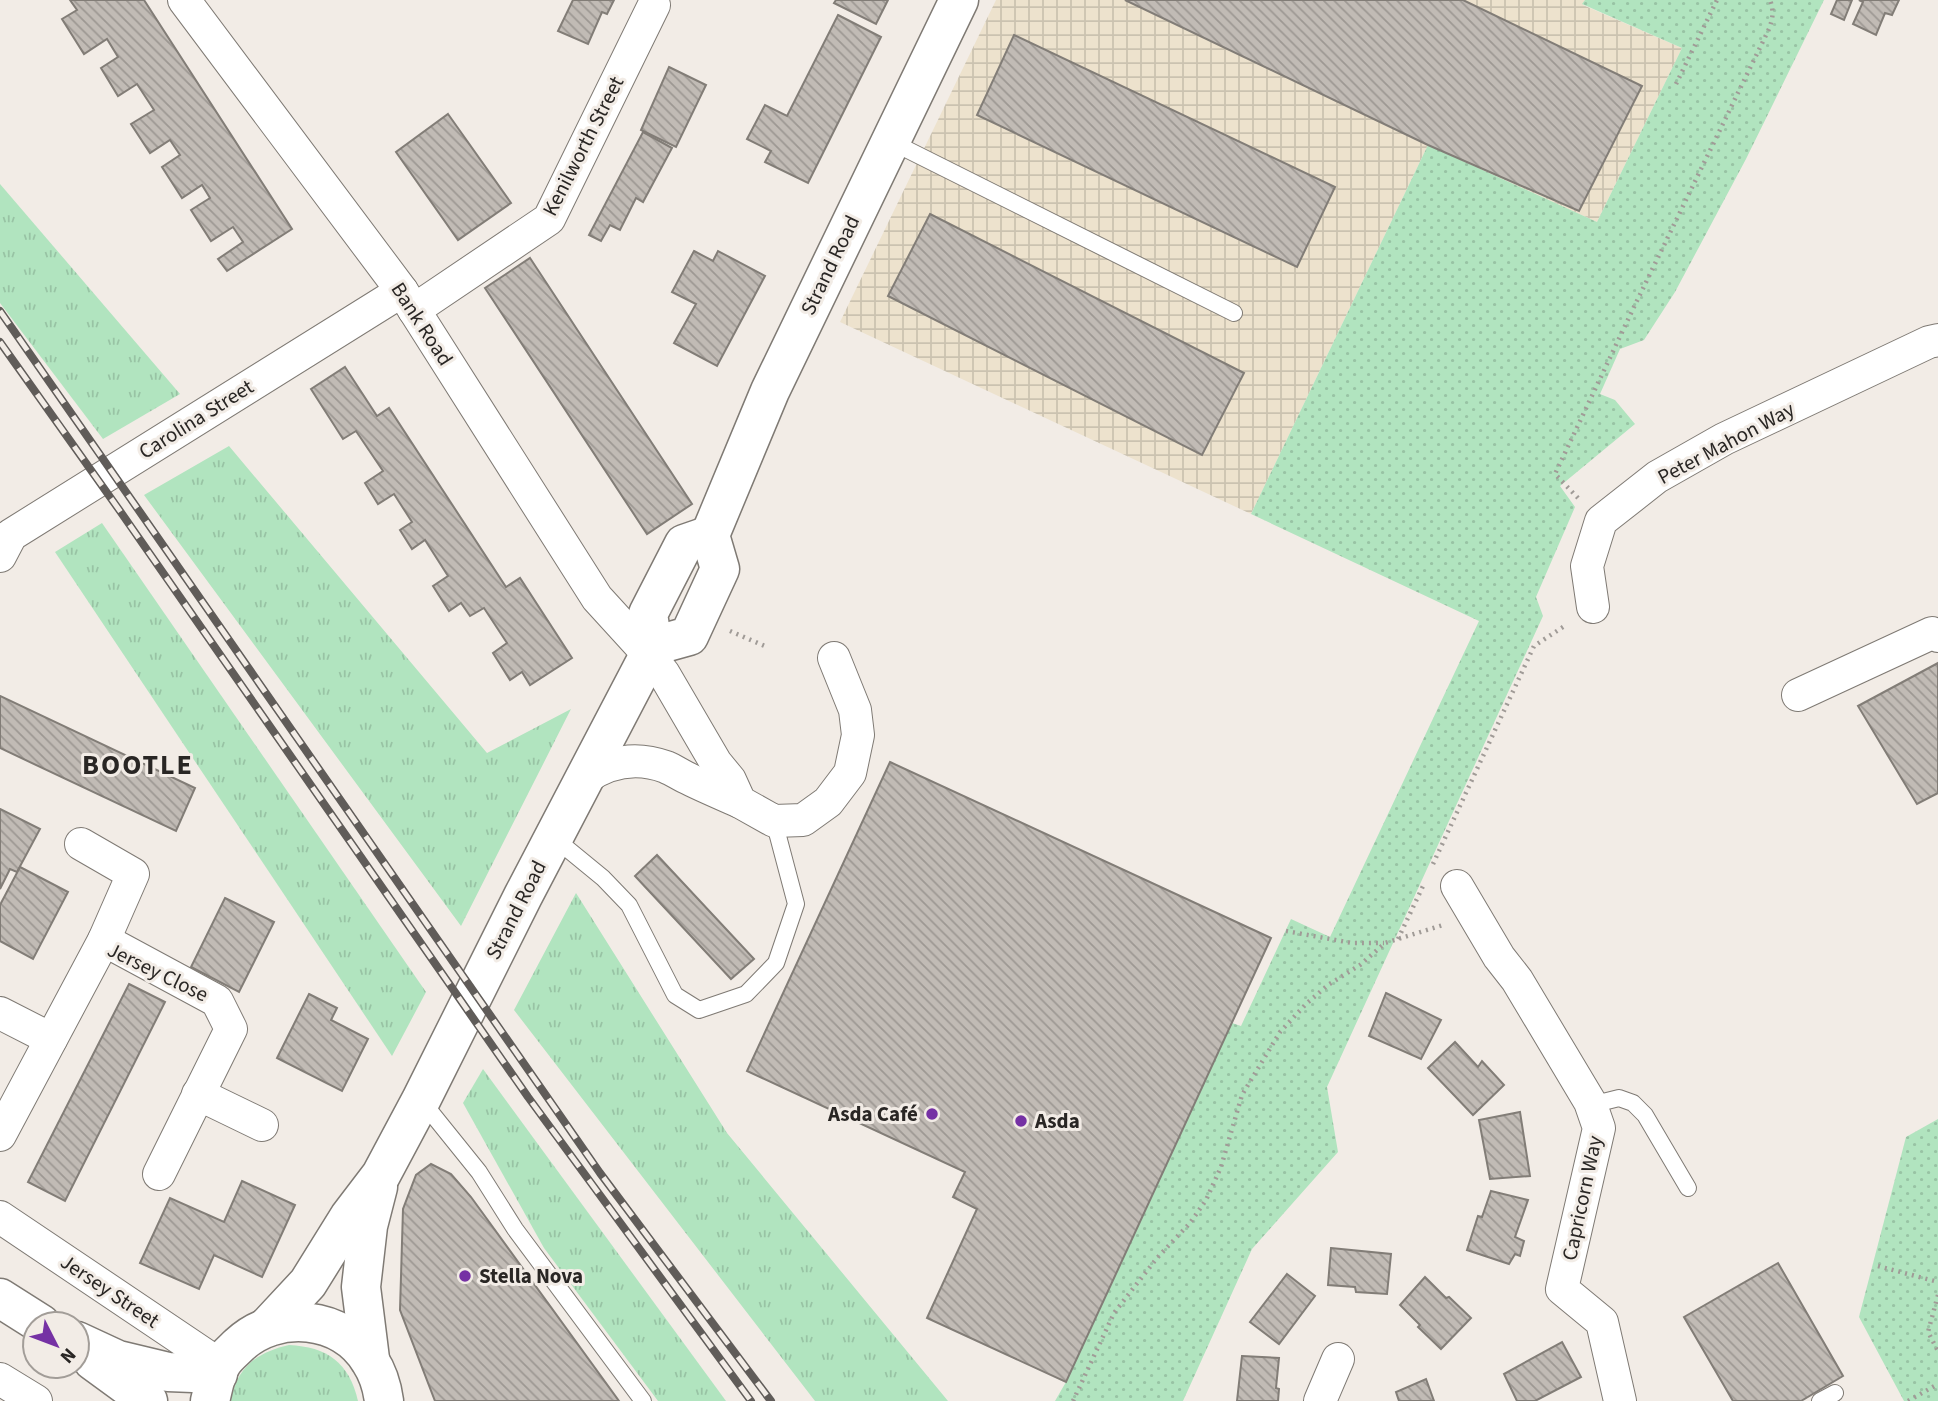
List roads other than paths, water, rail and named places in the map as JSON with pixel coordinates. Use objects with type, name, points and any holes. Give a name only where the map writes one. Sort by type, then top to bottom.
[{"type":"street","name":"Bank Road","points":[[184,0],[408,300],[597,598],[651,650],[716,763],[730,780],[740,802]]},
{"type":"street","name":"Strand Road","points":[[267,1327],[308,1283],[349,1217],[382,1175],[651,650],[689,636],[720,569],[710,535],[770,391],[959,0]]},
{"type":"street","name":"Kenilworth Street","points":[[408,300],[549,219],[654,5]]},
{"type":"street","name":"Carolina Street","points":[[0,556],[10,535],[408,300]]},
{"type":"street","name":"Peter Mahon Way","points":[[1593,607],[1587,566],[1601,522],[1657,477],[1724,439],[1938,340]]},
{"type":"street","points":[[1798,695],[1933,633],[1938,636]]},
{"type":"street","points":[[584,779],[608,765],[640,760],[669,768],[774,821],[803,820],[828,802],[850,773],[858,735],[855,709],[834,658]]},
{"type":"street","points":[[81,844],[133,874],[104,940]]},
{"type":"street","name":"Capricorn Way","points":[[1457,887],[1499,957],[1517,980],[1590,1102],[1599,1128],[1562,1289],[1602,1322],[1620,1401]]},
{"type":"street","name":"Jersey Close","points":[[0,1135],[104,940],[217,1001],[231,1029],[159,1174]]},
{"type":"street","points":[[0,1013],[51,1040]]},
{"type":"street","points":[[198,1094],[261,1125]]},
{"type":"street","name":"Strand Road","points":[[370,1359],[361,1287],[368,1226],[382,1175]]},
{"type":"street","name":"Jersey Street","points":[[0,1217],[216,1380]]},
{"type":"street","points":[[0,1298],[21,1311]]},
{"type":"street","points":[[91,1347],[118,1360],[216,1380],[229,1354],[248,1337],[267,1327],[292,1321],[314,1323],[332,1328],[354,1341],[370,1359],[381,1383],[384,1401]]},
{"type":"street","points":[[1320,1401],[1338,1359]]},
{"type":"street","points":[[91,1360],[148,1401]]},
{"type":"street","points":[[0,1379],[36,1401]]},
{"type":"lane","points":[[890,141],[1234,313]]},
{"type":"lane","points":[[553,837],[603,878],[629,905],[675,995],[699,1010],[746,994],[776,964],[796,904],[774,821]]},
{"type":"lane","points":[[1590,1102],[1619,1098],[1633,1102],[1645,1115],[1688,1188]]},
{"type":"lane","points":[[421,1100],[480,1172],[515,1229],[643,1401]]},
{"type":"lane","points":[[1820,1401],[1835,1393]]},
{"type":"railway","points":[[0,311],[600,1173],[771,1401]]},
{"type":"railway","points":[[0,342],[528,1097],[751,1401]]},
{"type":"place","name":"Asda Café","points":[[932,1114]]},
{"type":"place","name":"Asda","points":[[1021,1121]]},
{"type":"place","name":"Stella Nova","points":[[465,1276]]},
{"type":"district","name":"BOOTLE","points":[[138,764]]}]
